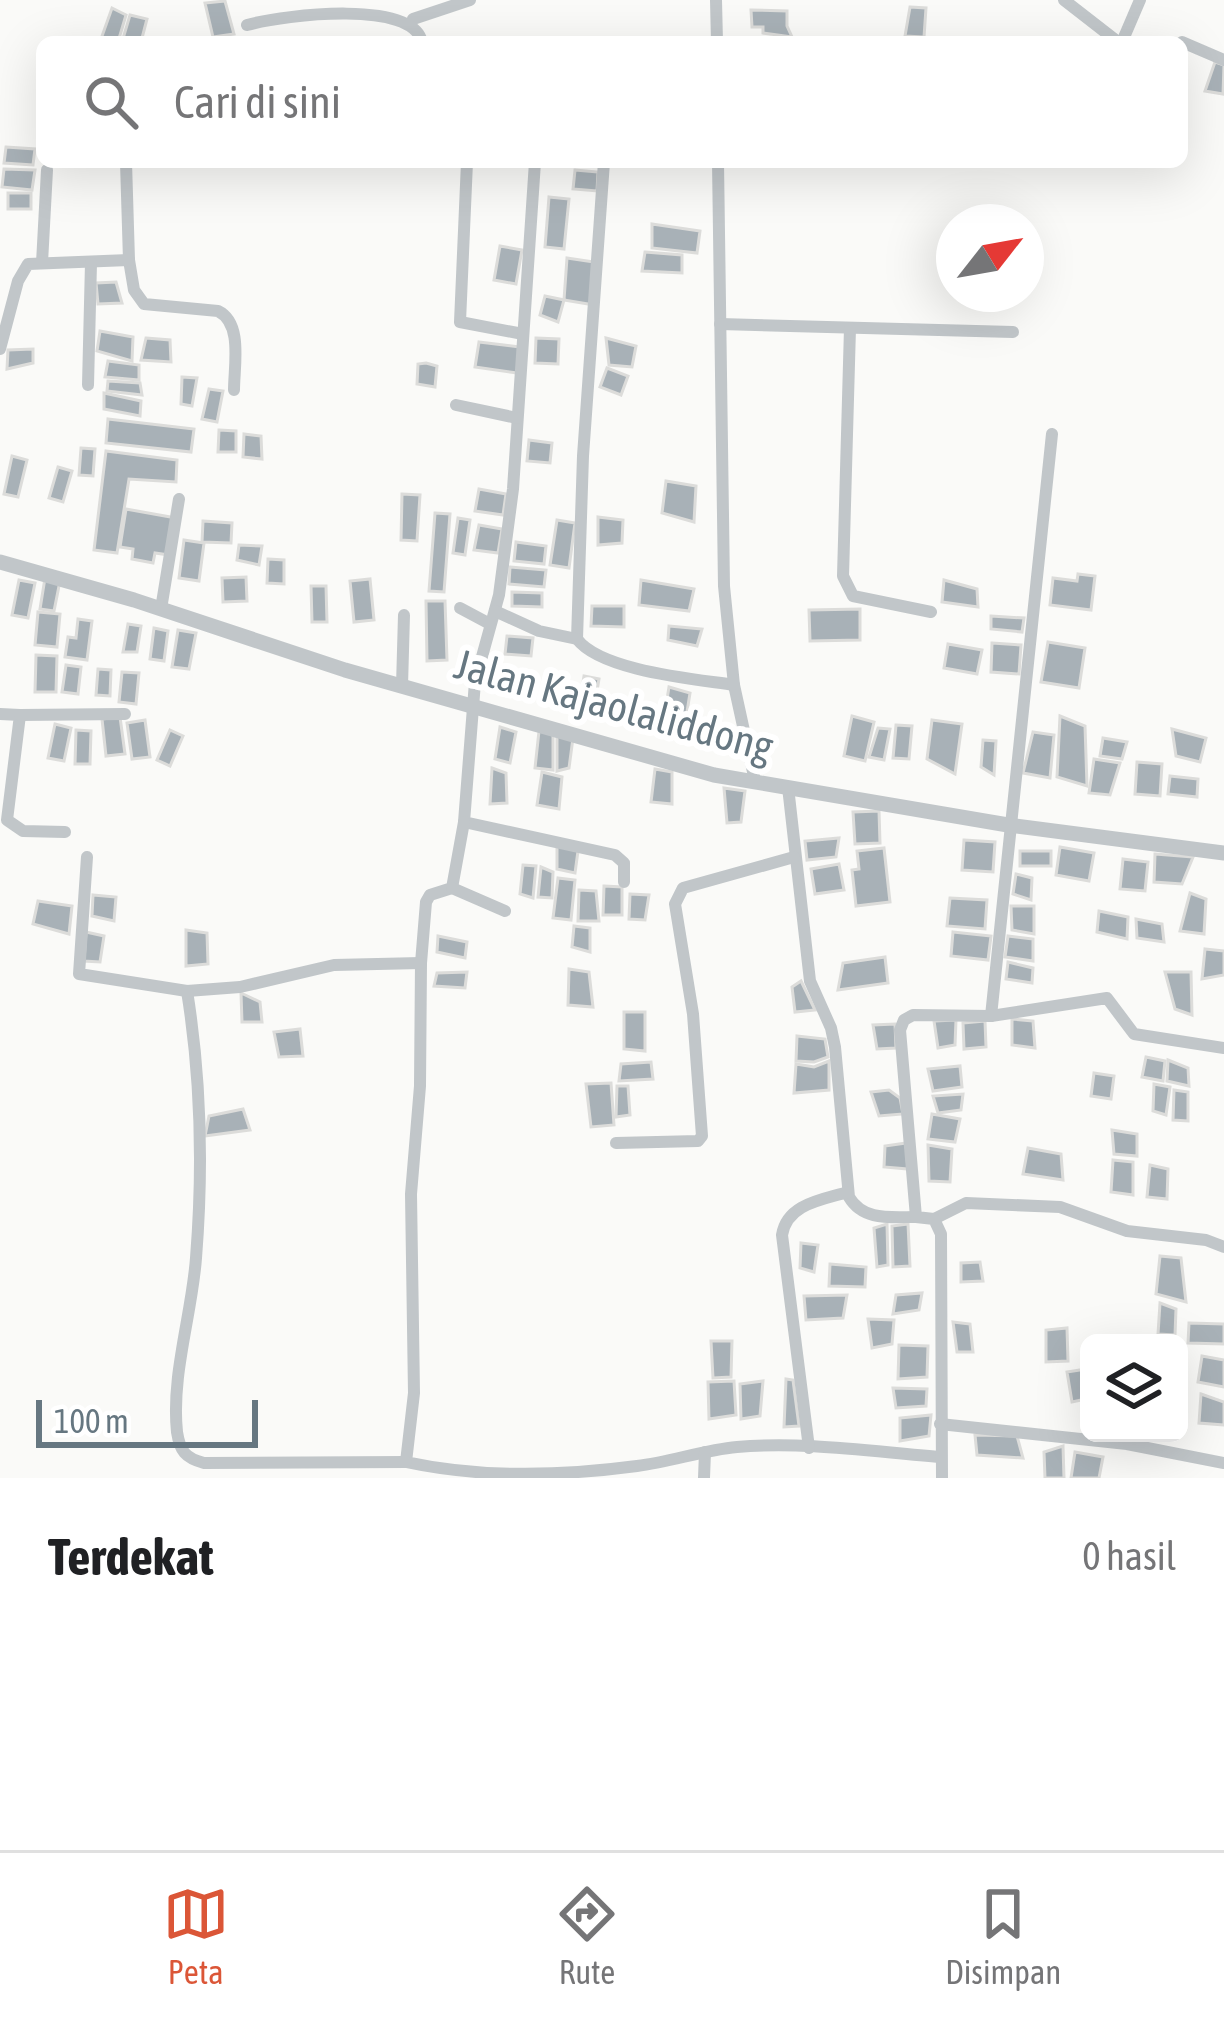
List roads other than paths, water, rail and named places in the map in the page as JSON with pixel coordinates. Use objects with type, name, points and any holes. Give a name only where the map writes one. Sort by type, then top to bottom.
[{"type":"street","points":[[247,25],[326,7],[390,10],[413,19],[470,0]]},
{"type":"street","points":[[716,0],[716,36]]},
{"type":"street","points":[[1064,0],[1112,36]]},
{"type":"street","points":[[1123,36],[1140,0]]},
{"type":"street","points":[[413,19],[420,36]]},
{"type":"street","points":[[1188,45],[1224,60]]},
{"type":"street","points":[[126,168],[134,290],[144,304],[229,316],[234,328],[234,390]]},
{"type":"street","points":[[467,168],[460,322],[523,334]]},
{"type":"street","points":[[452,888],[464,822],[478,664],[505,556],[535,168]]},
{"type":"street","points":[[577,639],[583,456],[604,168]]},
{"type":"street","points":[[718,168],[724,586],[734,685],[754,782]]},
{"type":"street","points":[[42,262],[46,170]]},
{"type":"street","points":[[0,349],[18,281],[28,264],[129,260]]},
{"type":"street","points":[[88,386],[91,263]]},
{"type":"street","points":[[720,325],[1013,332]]},
{"type":"street","points":[[850,328],[843,576],[854,596],[931,612]]},
{"type":"street","points":[[456,405],[517,418]]},
{"type":"street","points":[[991,1016],[1052,434]]},
{"type":"street","points":[[160,610],[179,499]]},
{"type":"street","name":"Jalan Kajaolaliddong","points":[[0,562],[402,686],[714,775],[1008,825],[1224,853]]},
{"type":"street","points":[[460,608],[577,639],[590,652],[660,674],[734,685]]},
{"type":"street","points":[[402,686],[404,615]]},
{"type":"street","points":[[0,714],[125,714]]},
{"type":"street","points":[[20,715],[5,816],[23,831],[65,832]]},
{"type":"street","points":[[788,787],[810,981],[832,1028],[848,1192],[855,1207],[868,1215],[934,1220],[966,1203],[1060,1207],[1127,1231],[1206,1240],[1224,1247]]},
{"type":"street","points":[[464,822],[615,855],[624,863],[624,882]]},
{"type":"street","points":[[87,857],[79,974],[187,991],[240,987],[363,962],[421,963]]},
{"type":"street","points":[[616,1143],[698,1141],[702,1136],[677,893],[794,857]]},
{"type":"street","points":[[406,1462],[414,1393],[411,1194],[426,898],[452,888],[505,911]]},
{"type":"street","points":[[187,991],[199,1084],[196,1255],[176,1416],[186,1457],[204,1463],[406,1462],[459,1472],[640,1466],[748,1446],[941,1457]]},
{"type":"street","points":[[916,1217],[901,1025],[914,1015],[991,1016],[1107,998],[1134,1034],[1224,1048]]},
{"type":"street","points":[[809,1448],[784,1223],[793,1212],[848,1192]]},
{"type":"street","points":[[934,1220],[941,1234],[942,1478]]},
{"type":"street","points":[[940,1424],[1127,1444],[1224,1463]]},
{"type":"street","points":[[704,1478],[705,1452]]}]
